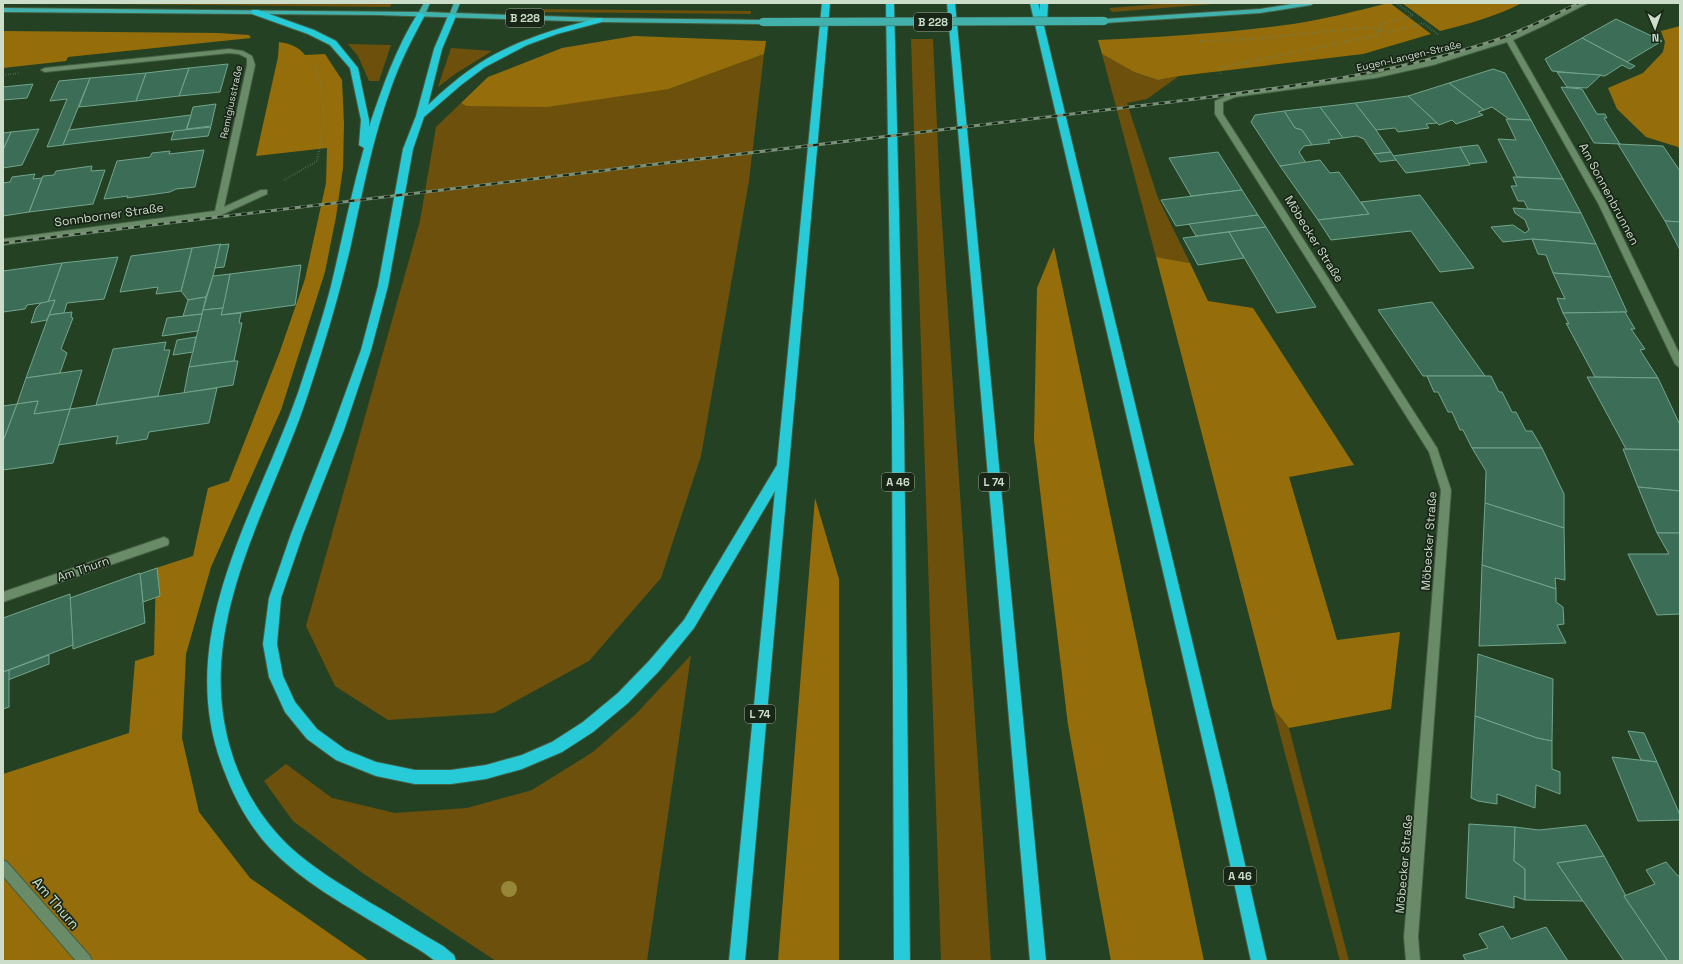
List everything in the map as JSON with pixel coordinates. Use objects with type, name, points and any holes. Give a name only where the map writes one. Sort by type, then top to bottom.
[{"type":"highway","name":"L 74","points":[[737,961],[826,3]]},
{"type":"highway","name":"A 46","points":[[890,3],[898,429],[902,961]]},
{"type":"highway","name":"L 74","points":[[951,3],[1038,961]]},
{"type":"highway","name":"A 46","points":[[1034,3],[1219,782],[1259,961]]},
{"type":"highway","points":[[1042,38],[1044,3]]},
{"type":"highway","points":[[255,12],[311,32],[333,43],[354,68],[365,120],[364,164]]},
{"type":"highway","points":[[422,15],[407,39],[383,96],[364,164],[330,308],[298,408],[246,535],[220,620],[213,662],[214,704],[221,746],[236,786],[257,820],[284,851],[316,877],[437,952],[448,961]]},
{"type":"highway","points":[[452,16],[438,49],[420,116],[408,149],[383,286],[366,350],[338,430],[297,534],[275,598],[270,644],[276,677],[290,707],[312,734],[341,755],[376,770],[415,777],[451,777],[486,772],[522,762],[556,747],[588,727],[623,698],[654,666],[689,624],[783,466]]},
{"type":"highway","points":[[420,116],[482,64],[510,50],[553,32],[599,20]]},
{"type":"main road","points":[[422,15],[427,3]]},
{"type":"main road","points":[[452,16],[457,3]]},
{"type":"main road","name":"B 228","points":[[3,10],[255,12],[599,20],[763,22],[1104,21],[1170,18],[1260,11],[1311,3]]},
{"type":"street","name":"Eugen-Langen-Straße","points":[[1219,114],[1219,101],[1234,95],[1375,76],[1443,60],[1508,39],[1543,24],[1585,3]]},
{"type":"street","name":"Am Sonnenbrunnen","points":[[1508,39],[1603,205],[1680,364]]},
{"type":"street","name":"Remigiusstraße","points":[[45,70],[229,51],[241,52],[250,57],[251,65],[219,213]]},
{"type":"street","name":"Möbecker Straße","points":[[1219,114],[1434,450],[1446,490],[1411,937],[1413,961]]},
{"type":"street","points":[[219,213],[264,192]]},
{"type":"street","name":"Sonnborner Straße","points":[[3,242],[219,213]]},
{"type":"street","name":"Am Thurn","points":[[3,597],[164,542]]},
{"type":"street","name":"Am Thurn","points":[[3,866],[84,961]]},
{"type":"path","points":[[1380,32],[1379,25],[1413,16],[1396,3]]},
{"type":"path","points":[[1170,18],[1182,42],[1251,39],[1371,27],[1380,32],[1390,32],[1423,23],[1436,32]]},
{"type":"path","points":[[1234,95],[1218,68],[1378,35],[1380,32]]},
{"type":"shaded area","points":[[3,3],[392,3],[390,7]]},
{"type":"shaded area","points":[[1173,3],[1226,3],[1112,12],[1109,8]]},
{"type":"shaded area","points":[[1388,3],[1431,34],[1363,54],[1179,76],[1158,80],[1134,72],[1102,54],[1098,40],[1196,34],[1293,24],[1317,20]]},
{"type":"shaded area","points":[[1402,3],[1522,3],[1482,19],[1440,31]]},
{"type":"shaded area","points":[[526,9],[751,11],[751,14],[531,12],[526,11]]},
{"type":"shaded area","points":[[1680,26],[1680,150],[1678,147],[1646,137],[1617,109],[1608,88],[1643,73],[1663,52],[1665,42],[1661,31]]},
{"type":"shaded area","points":[[3,31],[218,33],[249,35],[251,38],[68,57],[66,61],[3,68]]},
{"type":"shaded area","points":[[634,36],[766,41],[764,54],[669,89],[547,107],[466,106],[461,103],[488,77],[562,48]]},
{"type":"shaded area","points":[[911,39],[933,39],[940,192],[991,961],[941,961]]},
{"type":"shaded area","points":[[279,42],[300,49],[305,55],[325,54],[342,80],[344,124],[343,168],[336,217],[325,272],[281,410],[211,567],[186,654],[182,738],[199,812],[250,878],[369,961],[3,961],[3,774],[129,733],[135,661],[154,655],[156,568],[193,556],[208,488],[229,481],[279,354],[305,279],[326,183],[327,148],[256,156],[278,57]]},
{"type":"shaded area","points":[[348,44],[391,45],[379,81],[369,81],[358,56]]},
{"type":"shaded area","points":[[451,48],[492,51],[455,74],[438,87]]},
{"type":"shaded area","points":[[764,54],[749,181],[701,456],[661,578],[589,661],[494,713],[388,720],[335,686],[306,626],[420,221],[436,127],[461,103],[466,106],[669,89]]},
{"type":"shaded area","points":[[1102,54],[1134,72],[1158,80],[1179,76],[1147,99],[1127,103],[1158,198],[1190,263],[1156,257]]},
{"type":"shaded area","points":[[1054,247],[1204,961],[1111,961],[1068,725],[1034,440],[1037,288]]},
{"type":"shaded area","points":[[1156,257],[1190,263],[1208,301],[1253,308],[1354,465],[1289,477],[1337,640],[1400,632],[1391,709],[1289,728],[1273,708]]},
{"type":"shaded area","points":[[815,498],[839,579],[839,961],[778,961]]},
{"type":"shaded area","points":[[691,655],[647,961],[496,961],[364,874],[293,821],[264,781],[286,764],[332,798],[395,813],[467,808],[532,790],[593,752],[636,714]]},
{"type":"shaded area","points":[[1273,708],[1289,728],[1349,961],[1340,961]]},
{"type":"building","points":[[1616,19],[1662,41],[1627,62],[1582,38]]},
{"type":"building","points":[[1582,38],[1635,66],[1630,69],[1622,65],[1605,76],[1552,71],[1545,59]]},
{"type":"building","points":[[228,64],[220,92],[179,96],[189,68]]},
{"type":"building","points":[[189,68],[179,96],[136,101],[146,73]]},
{"type":"building","points":[[1493,69],[1505,73],[1531,120],[1509,119],[1492,107],[1484,110],[1449,83]]},
{"type":"building","points":[[1557,72],[1601,75],[1587,88],[1567,87]]},
{"type":"building","points":[[146,73],[136,101],[79,107],[90,78]]},
{"type":"building","points":[[90,78],[63,145],[47,147],[67,99],[50,101],[59,81]]},
{"type":"building","points":[[1449,83],[1484,110],[1478,112],[1483,115],[1456,124],[1452,120],[1439,125],[1408,96]]},
{"type":"building","points":[[33,84],[27,98],[3,100],[3,87]]},
{"type":"building","points":[[1561,87],[1582,89],[1597,114],[1605,114],[1607,118],[1604,118],[1620,144],[1594,143]]},
{"type":"building","points":[[1408,96],[1437,123],[1426,124],[1429,128],[1398,132],[1395,128],[1376,130],[1355,103]]},
{"type":"building","points":[[1355,103],[1391,152],[1374,154],[1364,139],[1357,136],[1343,138],[1320,107]]},
{"type":"building","points":[[216,104],[211,126],[187,129],[193,107]]},
{"type":"building","points":[[1320,107],[1343,138],[1328,140],[1330,143],[1312,145],[1302,130],[1295,128],[1284,111]]},
{"type":"building","points":[[1284,111],[1295,128],[1302,130],[1312,145],[1304,146],[1299,152],[1306,163],[1280,166],[1251,122],[1255,115]]},
{"type":"building","points":[[191,115],[186,130],[63,145],[69,130]]},
{"type":"building","points":[[1506,119],[1531,120],[1563,179],[1517,177],[1498,139],[1516,140]]},
{"type":"building","points":[[211,127],[208,136],[171,140],[174,131]]},
{"type":"building","points":[[39,129],[22,165],[3,168],[3,150],[11,132]]},
{"type":"building","points":[[11,132],[3,150],[3,133]]},
{"type":"building","points":[[1618,144],[1663,146],[1680,171],[1680,222],[1665,221]]},
{"type":"building","points":[[1478,145],[1487,162],[1469,164],[1460,147]]},
{"type":"building","points":[[1460,147],[1470,165],[1406,173],[1393,156]]},
{"type":"building","points":[[204,150],[195,187],[127,198],[128,196],[104,199],[117,161],[150,157],[152,153],[170,151],[169,154]]},
{"type":"building","points":[[1218,152],[1242,190],[1191,196],[1169,158]]},
{"type":"building","points":[[1391,152],[1396,160],[1380,162],[1374,154]]},
{"type":"building","points":[[1320,160],[1330,173],[1339,172],[1369,214],[1318,220],[1280,166]]},
{"type":"building","points":[[92,166],[91,171],[105,170],[93,204],[29,212],[43,176],[54,175],[56,171]]},
{"type":"building","points":[[35,174],[33,179],[42,178],[29,212],[3,216],[3,183],[10,182],[12,177]]},
{"type":"building","points":[[1513,177],[1563,179],[1581,213],[1528,209],[1524,201],[1518,201],[1511,186],[1517,186]]},
{"type":"building","points":[[1242,190],[1258,215],[1176,226],[1161,200]]},
{"type":"building","points":[[1420,195],[1474,268],[1440,272],[1411,231],[1331,240],[1318,220],[1369,214],[1361,202]]},
{"type":"building","points":[[1513,208],[1581,213],[1596,244],[1532,239],[1503,242],[1491,227],[1513,225],[1525,233],[1529,230],[1525,220],[1515,213]]},
{"type":"building","points":[[1258,215],[1266,227],[1196,236],[1189,224]]},
{"type":"building","points":[[1665,221],[1680,222],[1680,250]]},
{"type":"building","points":[[1266,227],[1316,307],[1277,313],[1229,232]]},
{"type":"building","points":[[1229,232],[1244,258],[1198,265],[1183,238]]},
{"type":"building","points":[[1532,239],[1596,244],[1611,277],[1553,273],[1546,255],[1538,254]]},
{"type":"building","points":[[221,244],[206,297],[188,300],[181,291],[192,248]]},
{"type":"building","points":[[229,244],[224,267],[215,268],[220,245]]},
{"type":"building","points":[[192,248],[181,291],[156,294],[158,287],[120,292],[131,256]]},
{"type":"building","points":[[118,257],[104,299],[67,303],[64,313],[49,315],[55,300],[48,302],[62,263]]},
{"type":"building","points":[[62,263],[48,302],[27,305],[25,309],[3,312],[3,271]]},
{"type":"building","points":[[301,265],[295,305],[221,315],[230,274]]},
{"type":"building","points":[[1553,273],[1611,277],[1627,312],[1563,313],[1557,298],[1565,299]]},
{"type":"building","points":[[230,274],[223,308],[203,310],[213,276]]},
{"type":"building","points":[[206,297],[202,314],[183,316],[188,300]]},
{"type":"building","points":[[55,300],[47,320],[31,323],[36,308],[41,303]]},
{"type":"building","points":[[1432,302],[1485,376],[1423,376],[1378,310]]},
{"type":"building","points":[[223,308],[221,315],[241,313],[239,323],[242,323],[234,361],[189,367],[203,310]]},
{"type":"building","points":[[72,312],[71,317],[73,318],[61,349],[67,353],[60,373],[26,378],[49,315]]},
{"type":"building","points":[[1625,312],[1635,329],[1631,329],[1645,349],[1640,350],[1658,378],[1595,377],[1566,323],[1569,324],[1563,313]]},
{"type":"building","points":[[202,314],[198,331],[162,336],[167,318]]},
{"type":"building","points":[[196,337],[193,352],[173,355],[177,340]]},
{"type":"building","points":[[166,342],[164,350],[170,350],[158,396],[96,405],[113,349]]},
{"type":"building","points":[[238,361],[233,385],[184,393],[189,367]]},
{"type":"building","points":[[82,370],[70,409],[34,414],[38,401],[17,404],[26,378]]},
{"type":"building","points":[[1427,376],[1491,376],[1499,392],[1502,392],[1512,412],[1516,412],[1526,431],[1532,431],[1542,448],[1472,448],[1463,430],[1460,430],[1452,412],[1448,412],[1438,392],[1434,392]]},
{"type":"building","points":[[1587,377],[1658,378],[1680,425],[1680,450],[1626,449]]},
{"type":"building","points":[[217,388],[209,423],[149,432],[147,439],[116,444],[118,436],[58,445],[70,409]]},
{"type":"building","points":[[38,401],[34,414],[70,409],[53,463],[3,470],[3,441],[17,404]]},
{"type":"building","points":[[17,404],[3,441],[3,406]]},
{"type":"building","points":[[1472,448],[1542,448],[1564,494],[1564,528],[1485,503],[1486,471]]},
{"type":"building","points":[[1623,449],[1680,450],[1680,491],[1638,487]]},
{"type":"building","points":[[1638,487],[1680,491],[1680,533],[1657,533]]},
{"type":"building","points":[[1485,503],[1564,528],[1565,580],[1555,578],[1556,589],[1482,565]]},
{"type":"building","points":[[1657,533],[1680,533],[1680,614],[1657,615],[1628,554],[1669,554]]},
{"type":"building","points":[[1482,565],[1556,589],[1556,602],[1563,607],[1564,624],[1557,625],[1566,643],[1479,646]]},
{"type":"building","points":[[157,568],[160,596],[143,602],[140,574]]},
{"type":"building","points":[[140,573],[145,623],[73,649],[70,598]]},
{"type":"building","points":[[70,594],[73,645],[3,672],[3,618]]},
{"type":"building","points":[[1478,654],[1553,679],[1552,741],[1537,738],[1475,716]]},
{"type":"building","points":[[49,655],[49,664],[8,680],[9,670]]},
{"type":"building","points":[[9,670],[9,707],[3,709],[3,672]]},
{"type":"building","points":[[1475,716],[1537,738],[1552,741],[1552,769],[1560,772],[1560,794],[1536,785],[1535,808],[1497,794],[1497,804],[1478,801],[1471,798]]},
{"type":"building","points":[[1628,731],[1644,733],[1657,762],[1641,760]]},
{"type":"building","points":[[1612,757],[1657,762],[1680,815],[1680,820],[1638,821]]},
{"type":"building","points":[[1469,824],[1515,827],[1514,861],[1525,869],[1525,900],[1514,896],[1514,908],[1466,898]]},
{"type":"building","points":[[1586,825],[1604,856],[1557,863],[1583,901],[1525,900],[1525,869],[1514,861],[1515,827],[1539,830]]},
{"type":"building","points":[[1604,856],[1626,896],[1624,896],[1668,961],[1624,961],[1557,863]]},
{"type":"building","points":[[1666,862],[1678,876],[1680,875],[1680,961],[1668,961],[1624,896],[1655,884],[1646,870]]},
{"type":"building","points":[[1503,926],[1511,939],[1546,927],[1568,961],[1466,961],[1463,955],[1488,948],[1479,934]]},
{"type":"railway","points":[[3,243],[1171,102],[1335,79],[1416,62],[1496,40],[1538,23],[1579,3]]}]
